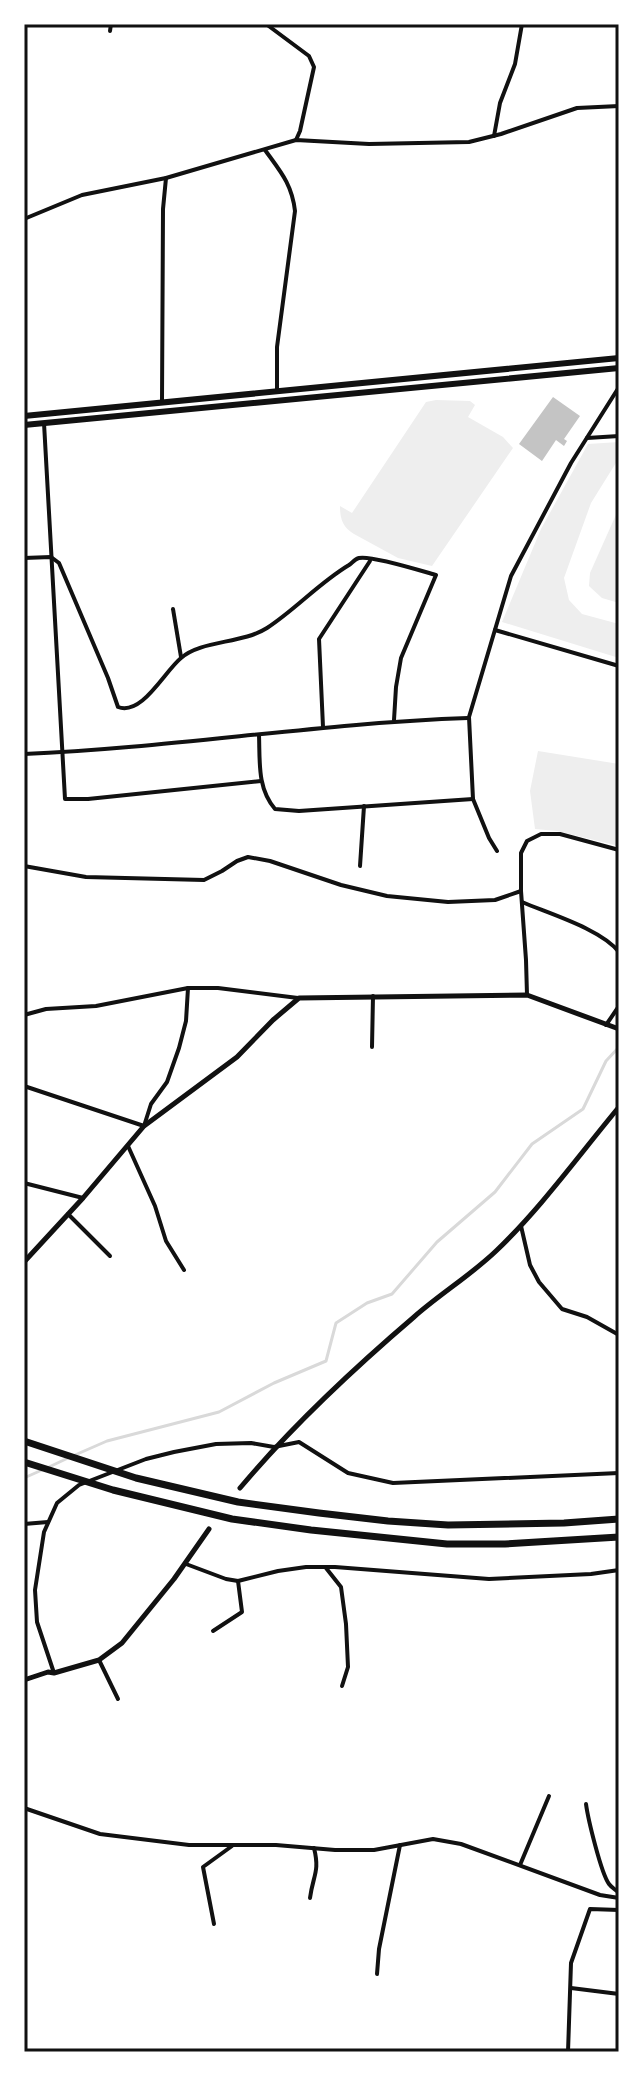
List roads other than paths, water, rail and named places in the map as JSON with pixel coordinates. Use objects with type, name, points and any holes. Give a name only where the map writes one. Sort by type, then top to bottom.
[{"type":"highway","points":[[27,1442],[136,1478],[238,1502],[388,1521],[448,1525],[619,1519]]},
{"type":"highway","points":[[24,1462],[113,1490],[232,1519],[387,1539],[447,1544],[505,1544],[619,1537]]},
{"type":"main road","points":[[24,416],[619,358]]},
{"type":"main road","points":[[24,425],[619,368]]},
{"type":"street","points":[[110,31],[111,24]]},
{"type":"street","points":[[266,24],[309,56],[314,67],[296,140]]},
{"type":"street","points":[[494,136],[500,103],[515,64],[522,24]]},
{"type":"street","points":[[24,219],[82,195],[166,178],[296,140],[369,144],[469,142],[577,108],[619,106]]},
{"type":"street","points":[[265,150],[288,182],[295,211],[277,347],[277,391]]},
{"type":"street","points":[[162,402],[163,209],[166,178]]},
{"type":"street","points":[[497,851],[473,799],[469,717],[511,576],[571,463],[619,387]]},
{"type":"street","points":[[44,423],[65,799],[261,781]]},
{"type":"street","points":[[587,438],[619,436]]},
{"type":"street","points":[[24,558],[51,557],[59,563],[118,707],[125,710],[135,706],[181,657],[263,630],[359,558],[436,575],[401,658],[394,720]]},
{"type":"street","points":[[323,727],[319,639],[370,559]]},
{"type":"street","points":[[173,609],[181,657]]},
{"type":"street","points":[[495,630],[619,666]]},
{"type":"street","points":[[24,754],[259,735],[394,720],[469,717]]},
{"type":"street","points":[[259,735],[261,781],[268,802],[275,809],[299,811],[473,799]]},
{"type":"street","points":[[360,866],[364,806]]},
{"type":"street","points":[[527,995],[521,853],[527,841],[541,834],[560,834],[619,850]]},
{"type":"street","points":[[24,866],[86,877],[204,880],[248,857],[387,896],[448,902],[495,900],[521,891]]},
{"type":"street","points":[[522,902],[599,934],[619,952]]},
{"type":"street","points":[[144,1126],[151,1104],[167,1082],[179,1048],[186,1021],[188,988]]},
{"type":"street","points":[[24,1015],[46,1009],[96,1006],[188,988],[218,988],[299,998],[527,995],[619,1029]]},
{"type":"street","points":[[372,1047],[373,996]]},
{"type":"street","points":[[24,1262],[144,1126],[237,1057],[299,998]]},
{"type":"street","points":[[606,1025],[619,1006]]},
{"type":"street","points":[[24,1086],[144,1126]]},
{"type":"street","points":[[240,1488],[309,1412],[415,1315],[493,1254],[521,1226],[619,1107]]},
{"type":"street","points":[[128,1146],[155,1206],[166,1241],[184,1270]]},
{"type":"street","points":[[24,1183],[83,1198]]},
{"type":"street","points":[[68,1214],[110,1256]]},
{"type":"street","points":[[521,1226],[530,1265],[539,1282],[562,1309],[587,1317],[619,1335]]},
{"type":"street","points":[[54,1673],[37,1622],[36,1602],[39,1558],[48,1522],[57,1503],[79,1485],[146,1459],[216,1444],[251,1443],[274,1447],[299,1442],[348,1473],[393,1483],[619,1473]]},
{"type":"street","points":[[24,1524],[48,1522]]},
{"type":"street","points":[[24,1680],[99,1660],[122,1643],[186,1564],[209,1529]]},
{"type":"street","points":[[186,1564],[238,1581],[306,1567],[489,1579],[619,1570]]},
{"type":"street","points":[[326,1568],[341,1587],[348,1667],[342,1686]]},
{"type":"street","points":[[213,1631],[242,1612],[238,1581]]},
{"type":"street","points":[[99,1660],[118,1699]]},
{"type":"street","points":[[520,1865],[549,1796]]},
{"type":"street","points":[[586,1804],[602,1865],[609,1884],[619,1895]]},
{"type":"street","points":[[24,1808],[100,1834],[189,1845],[374,1850],[433,1839],[461,1844],[600,1895],[619,1895]]},
{"type":"street","points":[[214,1924],[203,1867],[234,1845]]},
{"type":"street","points":[[377,1974],[379,1949],[400,1845]]},
{"type":"street","points":[[310,1898],[312,1882],[318,1871],[314,1848]]},
{"type":"street","points":[[569,2052],[571,1963],[590,1909],[619,1910]]},
{"type":"street","points":[[571,1988],[619,1994]]},
{"type":"waterway","points":[[75,1455],[107,1441],[219,1412],[274,1383],[326,1361],[336,1323],[367,1303],[392,1294],[437,1242],[495,1192],[532,1144],[583,1109],[606,1061],[619,1047]]},
{"type":"waterway","points":[[49,1467],[68,1458]]},
{"type":"waterway","points":[[24,1478],[42,1470]]}]
